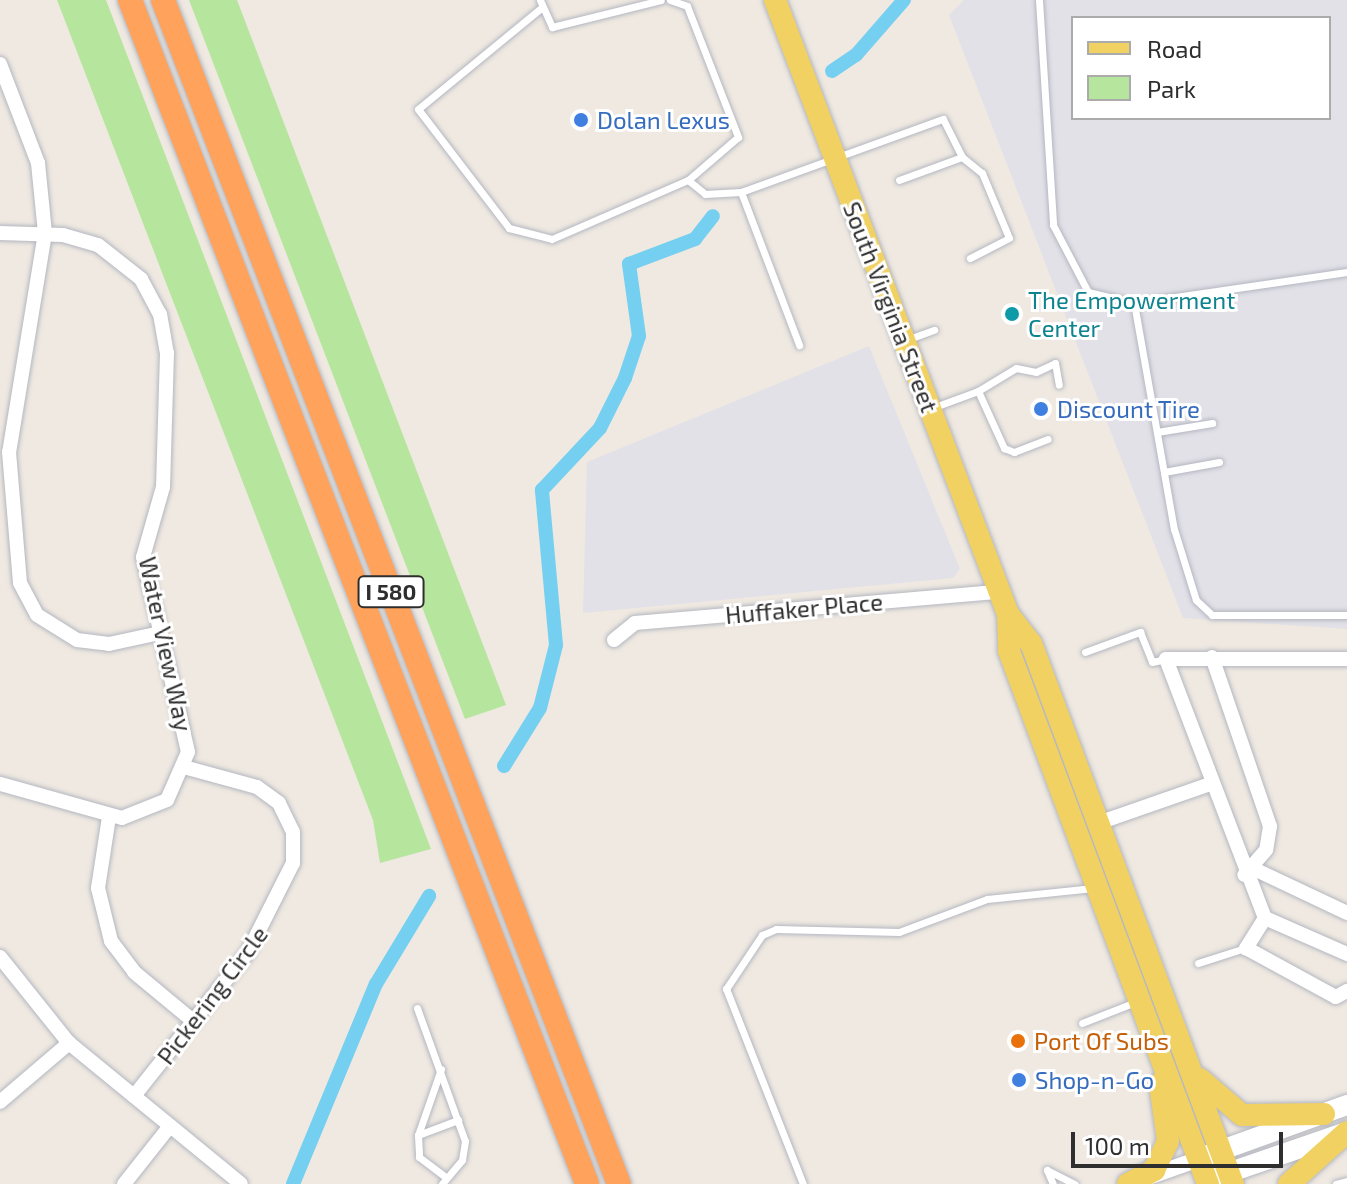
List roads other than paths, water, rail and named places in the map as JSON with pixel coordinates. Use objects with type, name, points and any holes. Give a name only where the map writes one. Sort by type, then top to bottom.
[{"type":"highway","name":"I 580","points":[[130,0],[587,1184]]},
{"type":"highway","name":"I 580","points":[[163,0],[619,1184]]},
{"type":"main road","name":"South Virginia Street","points":[[775,3],[999,592],[1008,614],[1031,643],[1190,1067],[1215,1180]]},
{"type":"main road","name":"South Virginia Street","points":[[1008,614],[1009,651],[1096,888],[1143,1008],[1210,1154]]},
{"type":"main road","points":[[1128,1184],[1154,1170],[1168,1141],[1143,1008]]},
{"type":"main road","points":[[1190,1067],[1242,1115],[1324,1114]]},
{"type":"main road","points":[[1210,1154],[1347,1105]]},
{"type":"main road","points":[[1215,1180],[1347,1132]]},
{"type":"main road","points":[[1289,1184],[1347,1132]]},
{"type":"street","points":[[0,64],[38,163],[45,233],[9,441],[20,583],[37,615],[77,640],[109,644],[160,633]]},
{"type":"street","name":"Water View Way","points":[[0,233],[45,233],[112,253],[141,279],[160,314],[167,353],[163,487],[143,557],[187,736],[187,768],[153,809],[109,817],[0,784]]},
{"type":"street","name":"Huffaker Place","points":[[614,640],[635,623],[999,592]]},
{"type":"street","points":[[1212,657],[1270,826],[1248,871]]},
{"type":"street","points":[[1347,659],[1166,659],[1210,784],[1265,918],[1347,954]]},
{"type":"street","name":"Pickering Circle","points":[[134,1096],[266,924],[295,847],[288,815],[269,794],[187,768]]},
{"type":"street","points":[[1098,823],[1210,784]]},
{"type":"street","points":[[109,817],[98,888],[111,941],[134,972],[193,1021]]},
{"type":"street","points":[[1248,871],[1347,913]]},
{"type":"street","points":[[1265,918],[1246,948],[1336,997],[1347,991]]},
{"type":"street","points":[[0,957],[69,1043],[241,1184]]},
{"type":"street","points":[[0,1102],[69,1043]]},
{"type":"street","points":[[124,1184],[170,1126]]},
{"type":"street","points":[[1128,1184],[1210,1154]]},
{"type":"lane","points":[[661,0],[552,27],[540,4],[418,109],[509,228],[552,239],[688,180],[738,137],[687,6],[670,0]]},
{"type":"lane","points":[[1039,0],[1053,225],[1088,292],[1134,303],[1347,272]]},
{"type":"lane","points":[[688,180],[705,194],[741,192],[939,119],[950,124],[962,157],[982,173],[1009,238],[970,258]]},
{"type":"lane","points":[[899,180],[962,157]]},
{"type":"lane","points":[[741,192],[799,345]]},
{"type":"lane","points":[[1134,303],[1174,529],[1203,609],[1226,616],[1347,615]]},
{"type":"lane","points":[[904,340],[934,330]]},
{"type":"lane","points":[[930,409],[978,391],[1016,368],[1036,372],[1055,363],[1059,385]]},
{"type":"lane","points":[[978,391],[1004,448],[1014,452],[1048,439]]},
{"type":"lane","points":[[1157,432],[1212,423]]},
{"type":"lane","points":[[1164,472],[1219,462]]},
{"type":"lane","points":[[1085,652],[1140,632],[1152,662],[1166,659]]},
{"type":"lane","points":[[803,1184],[726,989],[762,935],[776,929],[899,932],[987,899],[1096,888]]},
{"type":"lane","points":[[1198,963],[1246,948]]},
{"type":"lane","points":[[417,1008],[441,1069],[458,1120],[462,1160],[443,1180],[419,1157],[418,1135],[441,1069]]},
{"type":"lane","points":[[1082,1023],[1143,1008]]},
{"type":"lane","points":[[418,1135],[458,1120]]},
{"type":"lane","points":[[1053,1184],[1047,1170],[1075,1184]]},
{"type":"lane","points":[[1336,1184],[1347,1181]]},
{"type":"waterway","points":[[832,71],[856,55],[904,0]]},
{"type":"waterway","points":[[504,766],[540,708],[556,645],[542,490],[600,428],[625,378],[639,336],[629,264],[695,239],[713,216]]},
{"type":"waterway","points":[[293,1184],[376,984],[429,896]]},
{"type":"place","name":"Dolan Lexus","points":[[581,120]]},
{"type":"place","name":"The Empowerment Center","points":[[1012,314]]},
{"type":"place","name":"Discount Tire","points":[[1041,409]]},
{"type":"place","name":"Port Of Subs","points":[[1018,1041]]},
{"type":"place","name":"Shop-n-Go","points":[[1019,1080]]}]
